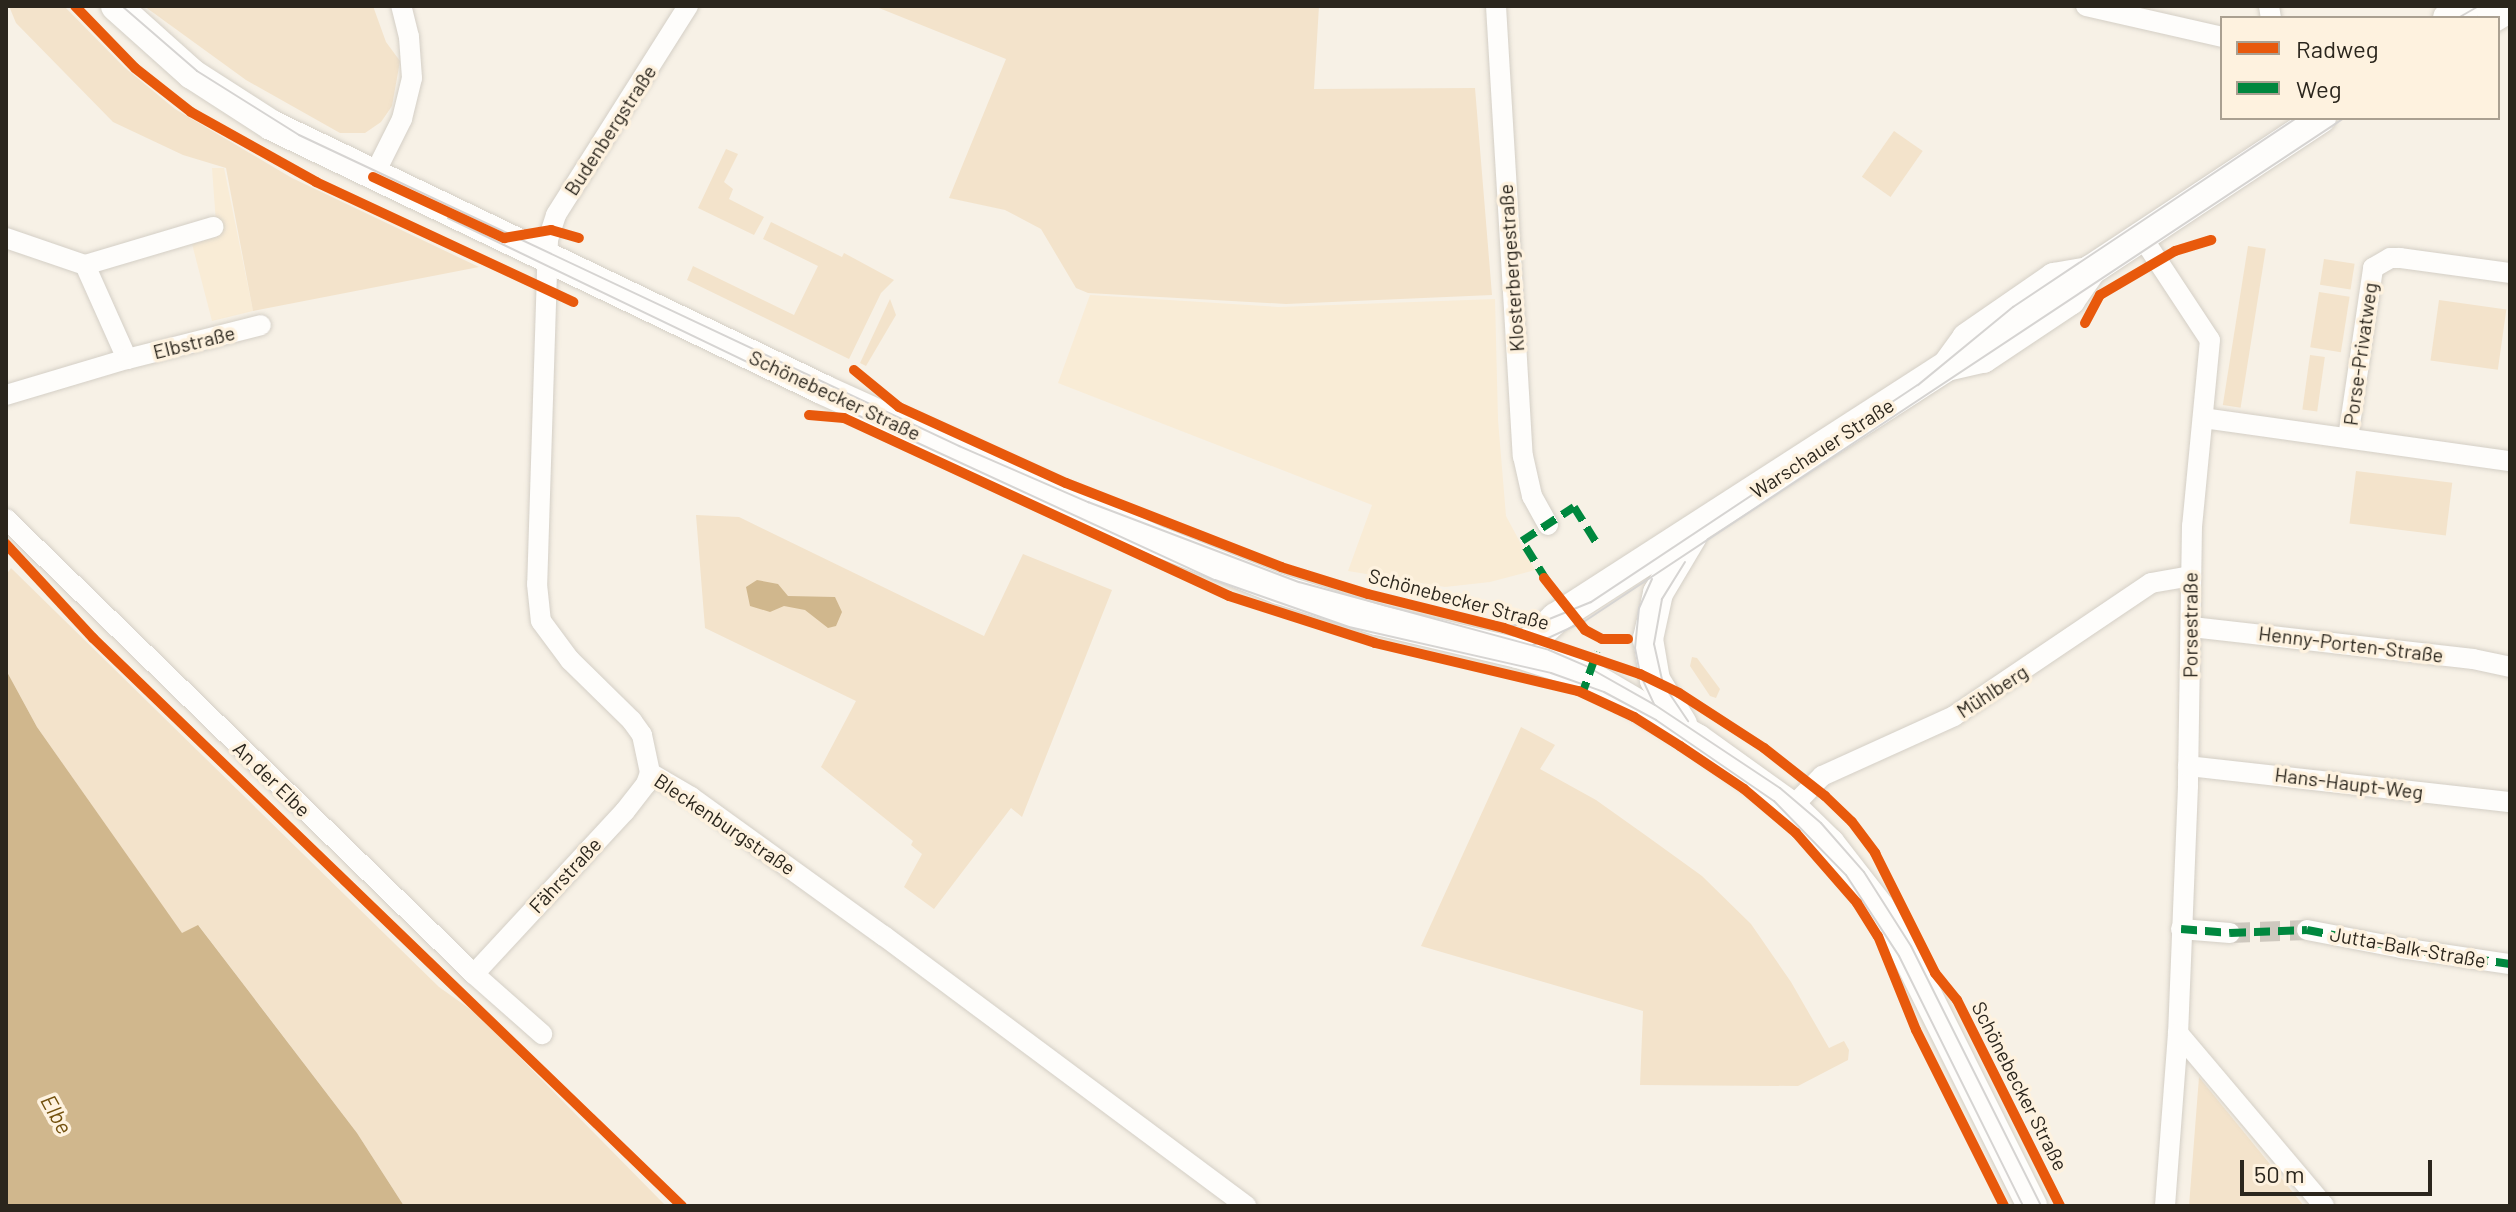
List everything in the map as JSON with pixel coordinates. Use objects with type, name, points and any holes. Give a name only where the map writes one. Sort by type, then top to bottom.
[{"type":"main road","name":"Schönebecker Straße","points":[[116,6],[169,56],[234,102],[287,134],[892,422],[1182,551],[1319,603],[1518,653],[1589,676],[1691,735],[1792,807],[1846,863],[1894,930],[2032,1206]]},
{"type":"main road","name":"Warschauer Straße","points":[[1518,653],[1556,618],[1947,366],[1983,358],[2070,300],[2088,272],[2318,120]]},
{"type":"main road","name":"Warschauer Straße","points":[[1691,735],[1660,692],[1651,664],[1648,639],[1658,593],[1696,530]]},
{"type":"street","points":[[373,177],[402,119],[412,78],[410,47],[401,6]]},
{"type":"street","name":"Budenbergstraße","points":[[548,259],[554,218],[688,6]]},
{"type":"street","name":"Klosterbergestraße","points":[[1496,6],[1523,460],[1532,496],[1548,525]]},
{"type":"street","points":[[2086,6],[2220,37]]},
{"type":"street","points":[[6,238],[85,265],[213,227]]},
{"type":"street","name":"Porsestraße","points":[[2142,237],[2210,340],[2190,576],[2192,627],[2178,1033],[2165,1206]]},
{"type":"street","name":"Porse-Privatweg","points":[[2348,438],[2373,268],[2390,258],[2400,258],[2510,273]]},
{"type":"street","name":"Bleckenburgstraße","points":[[548,259],[539,613],[558,647],[637,728],[649,758],[650,773],[691,797],[884,936],[1246,1206]]},
{"type":"street","name":"Elbstraße","points":[[85,265],[127,359]]},
{"type":"street","name":"Elbstraße","points":[[6,395],[127,359],[261,325]]},
{"type":"street","name":"Porse-Privatweg","points":[[2203,418],[2510,461]]},
{"type":"street","name":"An der Elbe","points":[[6,519],[474,974],[542,1034]]},
{"type":"street","name":"Mühlberg","points":[[1792,807],[1822,776],[1954,716],[2151,583],[2190,576]]},
{"type":"street","name":"Henny-Porten-Straße","points":[[2192,627],[2458,657],[2510,667]]},
{"type":"street","name":"Hans-Haupt-Weg","points":[[2188,766],[2510,802]]},
{"type":"street","name":"Fährstraße","points":[[474,974],[625,811],[646,784],[650,773]]},
{"type":"street","points":[[2181,929],[2230,933]]},
{"type":"street","name":"Jutta-Balk-Straße","points":[[2307,930],[2510,964]]},
{"type":"street","points":[[2178,1033],[2324,1206]]},
{"type":"shaded area","points":[[9,6],[64,6],[124,67],[175,109],[292,178],[479,267],[253,311],[226,168],[183,155],[113,122],[16,23]]},
{"type":"shaded area","points":[[144,6],[373,6],[386,42],[400,61],[392,106],[381,122],[365,133],[340,133],[246,80]]},
{"type":"shaded area","points":[[874,6],[1319,6],[1314,89],[1475,88],[1492,295],[1286,304],[1088,293],[1076,288],[1041,229],[1005,210],[949,198],[1006,59]]},
{"type":"shaded area","points":[[1894,131],[1923,151],[1891,197],[1862,177]]},
{"type":"shaded area","points":[[726,149],[738,154],[724,182],[733,189],[729,199],[764,217],[754,235],[698,208]]},
{"type":"shaded area","points":[[212,168],[224,168],[253,311],[212,321],[192,244],[217,237]]},
{"type":"shaded area","points":[[771,222],[842,257],[844,253],[894,280],[881,293],[849,359],[687,280],[693,266],[794,315],[818,266],[763,239]]},
{"type":"shaded area","points":[[2248,246],[2266,249],[2241,408],[2223,405]]},
{"type":"shaded area","points":[[2324,259],[2355,264],[2351,290],[2320,285]]},
{"type":"shaded area","points":[[2319,292],[2350,297],[2341,352],[2310,347]]},
{"type":"shaded area","points":[[1090,295],[1279,307],[1495,299],[1498,420],[1506,516],[1535,570],[1490,582],[1445,587],[1348,571],[1372,505],[1058,383]]},
{"type":"shaded area","points":[[890,299],[896,315],[866,366],[860,363]]},
{"type":"shaded area","points":[[2439,300],[2506,309],[2498,370],[2431,360]]},
{"type":"shaded area","points":[[2310,355],[2325,357],[2317,412],[2302,409]]},
{"type":"shaded area","points":[[2356,471],[2452,483],[2446,535],[2350,524]]},
{"type":"shaded area","points":[[696,515],[739,517],[984,636],[1023,554],[1112,590],[1022,817],[1011,808],[934,909],[904,887],[922,854],[911,845],[913,841],[821,767],[856,701],[705,628]]},
{"type":"shaded area","points":[[11,568],[439,987],[477,1014],[666,1206],[404,1206],[357,1133],[199,926],[182,934],[37,727],[6,670],[6,575]]},
{"type":"shaded area","points":[[1692,657],[1697,658],[1720,689],[1716,698],[1710,696],[1690,666]]},
{"type":"shaded area","points":[[1521,727],[1555,745],[1540,769],[1596,800],[1702,876],[1751,924],[1791,982],[1829,1048],[1844,1041],[1849,1050],[1848,1060],[1798,1086],[1640,1085],[1643,1011],[1421,946]]},
{"type":"shaded area","points":[[2199,1077],[2304,1206],[2189,1206]]},
{"type":"water","points":[[757,580],[778,584],[788,596],[835,597],[842,612],[836,626],[828,628],[805,610],[784,606],[770,612],[750,606],[746,587]]},
{"type":"water","name":"Elbe","points":[[6,670],[37,727],[182,933],[198,925],[357,1133],[404,1206],[6,1206]]},
{"type":"tunnel","points":[[2230,933],[2307,930]]},
{"type":"tram line","points":[[122,6],[197,71],[299,135],[959,446],[1088,502],[1299,582],[1549,650],[1586,666],[1655,705],[1780,788],[1821,823],[1864,872],[1911,946],[2041,1206]]},
{"type":"tram line","points":[[2462,16],[2479,6]]},
{"type":"tram line","points":[[1491,628],[1542,622],[1591,602],[1918,385],[2013,307],[2293,120]]},
{"type":"tram line","points":[[1533,645],[1585,621],[2341,120]]},
{"type":"tram line","points":[[448,218],[842,408],[1215,580],[1349,627],[1551,673],[1604,692],[1656,720],[1774,801],[1846,875],[1899,956],[2023,1206]]},
{"type":"tram line","points":[[1685,562],[1662,599],[1654,644],[1663,684],[1688,721]]},
{"type":"tram line","points":[[1652,579],[1639,608],[1635,648],[1640,674],[1654,704]]},
{"type":"marked path","points":[[1547,581],[1522,541],[1574,507],[1599,547]]},
{"type":"marked path","points":[[1581,697],[1597,652]]},
{"type":"marked path","points":[[2181,929],[2230,933],[2307,930],[2510,964]]},
{"type":"cycle path","points":[[75,6],[135,68],[191,112],[316,182],[573,302]]},
{"type":"cycle path","points":[[373,177],[504,238],[551,230],[579,238]]},
{"type":"cycle path","points":[[2085,323],[2100,295],[2175,251],[2211,240]]},
{"type":"cycle path","points":[[854,370],[899,407],[1066,483],[1281,567],[1368,594],[1504,628],[1640,674],[1679,693],[1764,748],[1825,796],[1852,822],[1875,853],[1935,973],[1957,1000],[2060,1206]]},
{"type":"cycle path","points":[[809,415],[844,418],[1229,596],[1375,643],[1578,691],[1634,717],[1680,746],[1744,789],[1796,833],[1857,903],[1878,936],[1916,1030],[2004,1206]]},
{"type":"cycle path","points":[[6,544],[93,638],[682,1206]]},
{"type":"cycle path","points":[[1544,578],[1585,630],[1602,639],[1628,639]]}]
